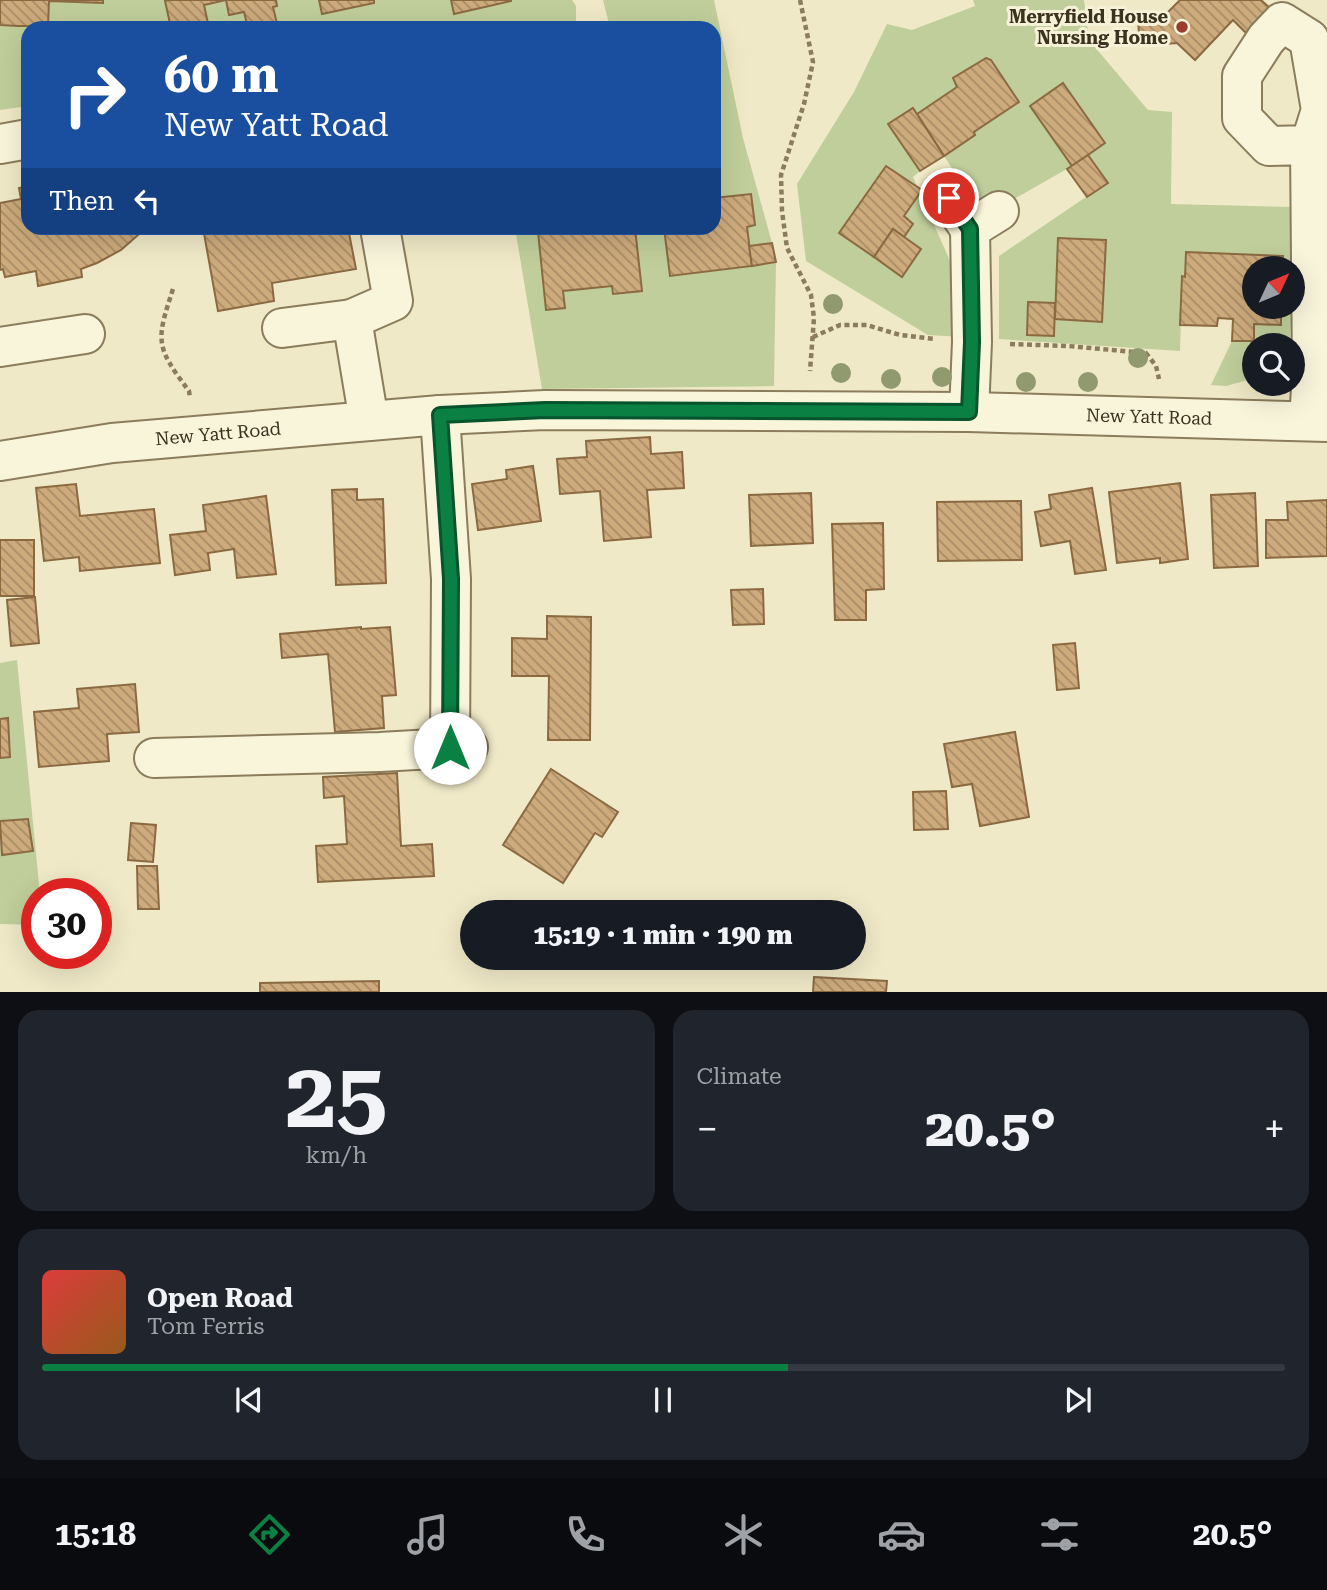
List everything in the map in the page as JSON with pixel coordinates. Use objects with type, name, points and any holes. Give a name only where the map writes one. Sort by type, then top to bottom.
[{"type":"street","points":[[0,144],[21,140]]},
{"type":"street","points":[[1310,145],[1312,372],[1318,422]]},
{"type":"street","points":[[969,412],[973,213]]},
{"type":"street","points":[[282,328],[352,318],[393,301],[381,235]]},
{"type":"street","points":[[352,318],[369,421]]},
{"type":"street","points":[[0,347],[85,334]]},
{"type":"street","name":"New Yatt Road","points":[[0,461],[112,443],[440,415],[545,410],[969,412],[1318,422]]},
{"type":"street","points":[[154,758],[459,748],[440,415]]},
{"type":"path","points":[[800,0],[813,62],[804,104],[781,175],[787,248],[811,295],[813,337],[806,413]]},
{"type":"path","points":[[173,289],[160,329],[163,353],[189,391],[198,436]]},
{"type":"path","points":[[813,337],[840,325],[867,325],[900,335],[1146,353],[1156,366],[1160,386]]},
{"type":"green space","points":[[103,0],[170,0],[171,21],[48,21],[49,1],[103,3]]},
{"type":"green space","points":[[226,0],[229,15],[244,12],[246,21],[207,21],[204,5]]},
{"type":"green space","points":[[276,0],[451,0],[454,13],[511,0],[572,0],[576,6],[576,21],[276,21],[273,7],[277,6]]},
{"type":"green space","points":[[603,0],[714,0],[718,21],[608,21]]},
{"type":"green space","points":[[973,0],[1084,0],[1089,40],[1148,110],[1172,112],[1171,204],[1292,207],[1291,256],[1186,253],[1185,277],[1182,277],[1180,351],[999,339],[999,256],[1108,182],[1088,155],[1105,142],[1063,83],[1030,106],[1072,166],[1009,202],[981,203],[963,185],[944,156],[1018,102],[991,60],[986,58],[953,78],[957,87],[917,114],[889,125],[920,171],[913,177],[950,261],[963,337],[928,335],[806,261],[797,184],[854,92],[887,24],[912,30],[975,6]]},
{"type":"green space","points":[[0,25],[21,25],[21,107],[0,110]]},
{"type":"green space","points":[[721,33],[743,138],[772,243],[749,246],[747,227],[755,225],[751,194],[721,197]]},
{"type":"green space","points":[[516,235],[665,235],[670,276],[776,262],[774,386],[542,389]]},
{"type":"green space","points":[[1281,319],[1291,319],[1290,333],[1254,333],[1254,324],[1281,325]]},
{"type":"green space","points":[[1232,341],[1242,341],[1242,382],[1226,386],[1211,385]]},
{"type":"green space","points":[[17,660],[38,878],[21,878],[21,925],[0,924],[0,837],[3,855],[33,851],[28,819],[0,821],[0,758],[10,757],[9,739],[0,719],[0,663]]},
{"type":"building","points":[[0,0],[103,0],[103,3],[49,1],[48,21],[21,21],[21,26],[0,25]]},
{"type":"building","points":[[226,0],[204,5],[207,21],[169,21],[165,1]]},
{"type":"building","points":[[226,0],[276,0],[277,6],[273,7],[276,21],[246,21],[244,12],[229,15]]},
{"type":"building","points":[[319,0],[374,0],[374,3],[322,14]]},
{"type":"building","points":[[451,0],[511,0],[511,1],[454,14]]},
{"type":"building","name":"Merryfield House Nursing Home","points":[[1180,0],[1261,0],[1271,9],[1247,34],[1233,20],[1195,60],[1177,43],[1140,46],[1138,21],[1161,19]]},
{"type":"building","points":[[986,58],[991,60],[1019,102],[944,156],[917,114],[957,87],[953,78]]},
{"type":"building","points":[[1063,83],[1105,143],[1072,166],[1030,106]]},
{"type":"building","points":[[913,108],[944,156],[920,171],[888,124]]},
{"type":"building","points":[[1088,155],[1108,183],[1087,197],[1067,169]]},
{"type":"building","points":[[886,166],[922,190],[904,216],[913,224],[904,237],[893,229],[874,257],[839,233]]},
{"type":"building","points":[[751,194],[755,225],[747,227],[752,266],[670,276],[665,235],[721,235],[721,197]]},
{"type":"building","points":[[21,199],[21,235],[138,235],[121,250],[81,269],[82,277],[38,286],[36,271],[5,277],[3,269],[0,270],[0,203]]},
{"type":"building","points":[[893,229],[921,249],[902,277],[874,257]]},
{"type":"building","points":[[204,235],[349,235],[356,269],[272,283],[274,301],[218,311]]},
{"type":"building","points":[[538,235],[636,235],[642,291],[613,294],[612,286],[563,291],[565,308],[546,310]]},
{"type":"building","points":[[1058,238],[1106,240],[1102,322],[1055,319]]},
{"type":"building","points":[[772,243],[776,262],[752,266],[749,246]]},
{"type":"building","points":[[1186,252],[1283,256],[1242,256],[1242,319],[1281,319],[1281,325],[1254,324],[1254,333],[1242,333],[1242,341],[1232,341],[1233,319],[1218,318],[1217,326],[1180,325],[1182,276],[1185,277]]},
{"type":"building","points":[[1028,302],[1055,303],[1054,336],[1027,335]]},
{"type":"building","points":[[650,437],[651,454],[682,452],[684,488],[647,490],[651,537],[604,541],[600,491],[560,494],[557,459],[587,457],[586,441]]},
{"type":"building","points":[[533,466],[541,521],[478,530],[472,484],[507,479],[506,470]]},
{"type":"building","points":[[1180,483],[1188,559],[1160,563],[1160,558],[1117,563],[1109,492]]},
{"type":"building","points":[[76,484],[80,516],[154,509],[160,563],[80,571],[79,557],[44,561],[36,488]]},
{"type":"building","points":[[1092,488],[1106,570],[1075,574],[1070,541],[1041,546],[1035,512],[1051,509],[1049,495]]},
{"type":"building","points":[[357,489],[357,500],[383,499],[386,583],[336,585],[332,490]]},
{"type":"building","points":[[811,493],[813,543],[751,546],[749,495]]},
{"type":"building","points":[[1255,493],[1258,566],[1214,568],[1211,495]]},
{"type":"building","points":[[266,496],[276,574],[237,578],[234,549],[208,553],[210,570],[175,575],[170,535],[206,531],[203,505]]},
{"type":"building","points":[[1327,500],[1327,556],[1266,558],[1266,520],[1288,520],[1287,502]]},
{"type":"building","points":[[1021,501],[1022,560],[938,561],[937,502]]},
{"type":"building","points":[[883,523],[884,589],[866,590],[866,620],[835,620],[832,524]]},
{"type":"building","points":[[0,540],[34,540],[34,596],[0,596]]},
{"type":"building","points":[[763,589],[764,624],[733,625],[731,590]]},
{"type":"building","points":[[35,597],[39,643],[11,646],[7,600]]},
{"type":"building","points":[[547,616],[591,617],[590,740],[548,740],[549,676],[512,676],[512,638],[547,639]]},
{"type":"building","points":[[390,627],[396,695],[382,696],[384,728],[335,732],[328,654],[282,658],[280,634]]},
{"type":"building","points":[[1075,643],[1079,688],[1057,690],[1053,645]]},
{"type":"building","points":[[135,684],[139,732],[107,734],[109,761],[39,767],[34,712],[79,708],[77,689]]},
{"type":"building","points":[[8,718],[10,757],[0,758],[0,719]]},
{"type":"building","points":[[1015,732],[1029,817],[980,826],[972,784],[952,787],[944,744]]},
{"type":"building","points":[[551,769],[618,812],[602,837],[595,833],[563,883],[503,845]]},
{"type":"building","points":[[397,773],[401,846],[432,844],[434,876],[318,882],[316,846],[347,844],[344,796],[324,798],[323,777]]},
{"type":"building","points":[[946,791],[948,829],[914,830],[913,792]]},
{"type":"building","points":[[28,819],[33,851],[2,855],[0,821]]},
{"type":"building","points":[[131,823],[156,825],[153,862],[128,860]]},
{"type":"building","points":[[137,866],[157,866],[159,909],[138,909]]},
{"type":"building","points":[[814,977],[887,981],[886,992],[813,992]]},
{"type":"building","points":[[379,981],[379,992],[260,992],[260,983]]},
{"type":"place","name":"Merryfield House Nursing Home","points":[[1182,27]]},
{"type":"route","points":[[450,748],[451,579],[440,415],[545,410],[969,412],[972,342],[970,229],[949,198]]}]
